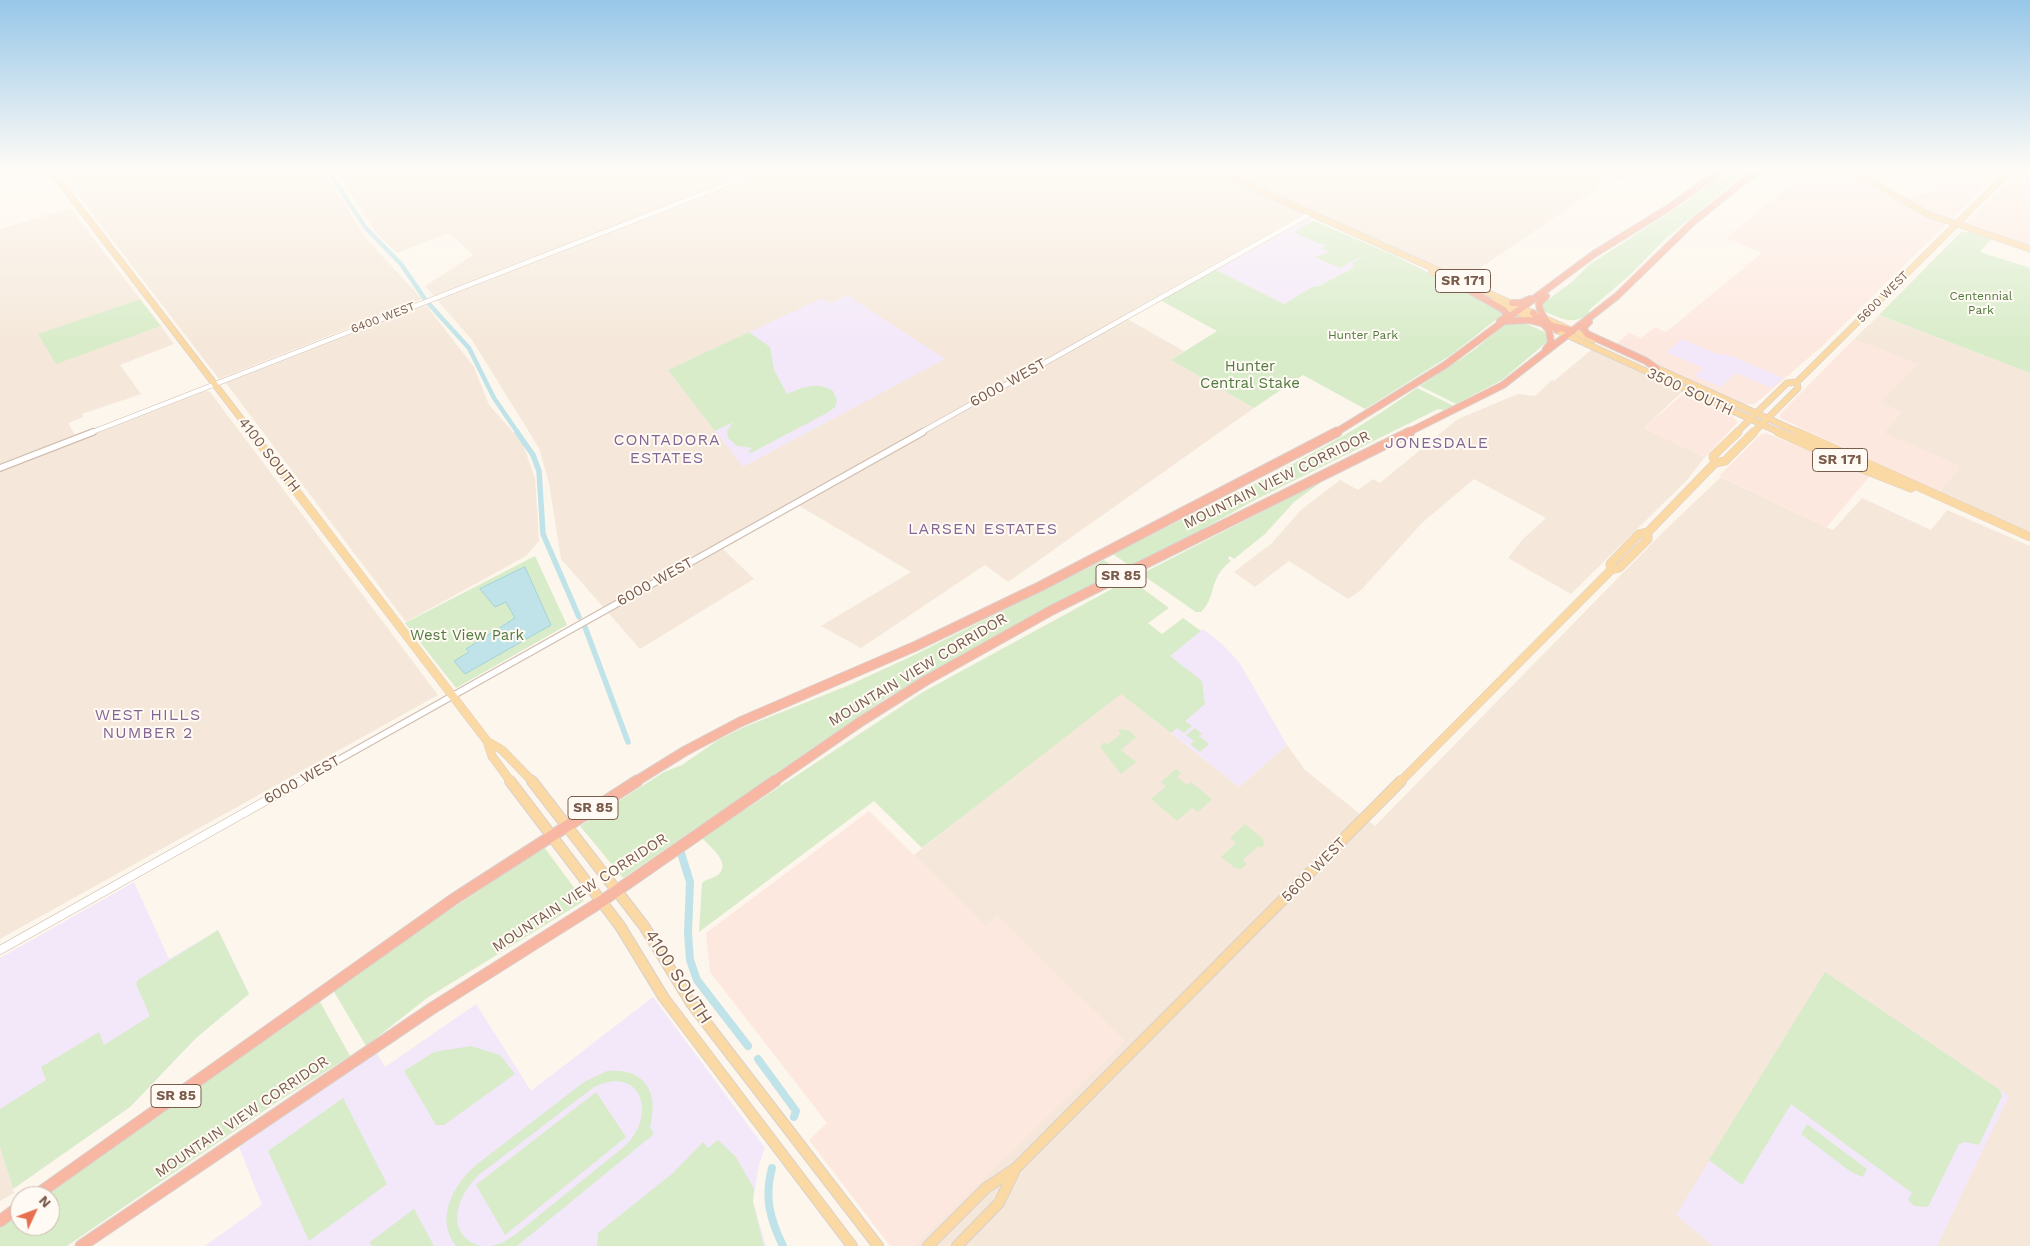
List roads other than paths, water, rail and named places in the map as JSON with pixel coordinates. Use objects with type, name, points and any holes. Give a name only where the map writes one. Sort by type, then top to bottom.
[{"type":"highway","name":"MOUNTAIN VIEW CORRIDOR","points":[[49,1186],[454,899],[550,835],[654,770],[740,722],[916,646],[1041,586],[1271,468],[1398,396],[1470,348],[1583,262],[1639,227]]},
{"type":"highway","name":"MOUNTAIN VIEW CORRIDOR","points":[[81,1246],[351,1063],[602,901],[860,722],[982,648],[1095,588],[1470,403],[1512,379],[1573,335],[1585,321],[1617,296],[1688,227]]},
{"type":"highway","points":[[1512,303],[1526,302],[1583,262]]},
{"type":"highway","points":[[1522,372],[1526,365],[1551,343],[1551,335],[1539,310],[1540,301],[1570,277],[1574,270]]},
{"type":"highway","points":[[1469,290],[1503,308],[1507,314],[1470,348]]},
{"type":"highway","points":[[1617,296],[1612,304],[1584,326],[1584,330],[1589,335],[1646,361],[1657,369]]},
{"type":"highway","points":[[1512,379],[1526,372],[1573,335],[1520,310]]},
{"type":"highway","points":[[1533,313],[1557,330]]},
{"type":"highway","points":[[1504,322],[1518,319],[1573,324],[1585,321]]},
{"type":"main road","name":"4100 SOUTH","points":[[94,227],[487,741],[492,756],[550,835],[602,901],[633,946],[664,998],[852,1246]]},
{"type":"main road","name":"SR 171","points":[[1339,227],[1512,303],[1520,310]]},
{"type":"main road","name":"5600 WEST","points":[[1715,463],[1713,456],[1756,413],[1787,383],[1797,382],[1952,227]]},
{"type":"main road","points":[[1964,227],[2030,249]]},
{"type":"main road","name":"SR 171","points":[[1414,261],[1469,290],[1520,310],[1533,313]]},
{"type":"main road","name":"3500 SOUTH","points":[[1557,330],[1657,369],[1972,511]]},
{"type":"main road","name":"3500 SOUTH","points":[[1573,335],[1750,419],[1862,469],[1972,511],[2030,537]]},
{"type":"main road","name":"5600 WEST","points":[[928,1246],[986,1188],[1016,1168],[1611,570],[1619,568],[1648,539],[1648,532],[1715,463],[1725,461],[1798,388],[1797,382]]},
{"type":"main road","name":"4100 SOUTH","points":[[487,741],[502,750],[538,788],[617,890],[644,926],[687,997],[878,1246]]},
{"type":"main road","name":"5600 WEST","points":[[957,1246],[999,1203],[1016,1168]]},
{"type":"street","name":"6400 WEST","points":[[0,468],[619,227]]},
{"type":"street","name":"6000 WEST","points":[[0,950],[1287,227]]},
{"type":"water","points":[[525,567],[551,625],[465,674],[454,661],[469,652],[466,649],[515,618],[506,602],[495,607],[480,589]]},
{"type":"waterway","points":[[365,227],[401,264],[425,299]]},
{"type":"waterway","points":[[429,304],[469,348],[494,398],[518,433]]},
{"type":"waterway","points":[[517,432],[533,455],[539,471],[543,534],[579,617]]},
{"type":"waterway","points":[[585,627],[628,742]]},
{"type":"waterway","points":[[681,853],[690,882],[688,934],[690,960],[697,980],[748,1046]]},
{"type":"waterway","points":[[758,1059],[796,1111],[794,1117]]},
{"type":"waterway","points":[[772,1168],[769,1189],[770,1208],[783,1246]]},
{"type":"district","name":"JONESDALE","points":[[1437,443]]},
{"type":"district","name":"CONTADORA ESTATES","points":[[667,449]]},
{"type":"district","name":"LARSEN ESTATES","points":[[983,529]]},
{"type":"district","name":"WEST HILLS NUMBER 2","points":[[148,724]]},
{"type":"park label","name":"Centennial Park","points":[[1981,303]]},
{"type":"park label","name":"Hunter Park","points":[[1363,335]]},
{"type":"park label","name":"Hunter Central Stake","points":[[1250,376]]},
{"type":"park label","name":"West View Park","points":[[467,636]]}]
